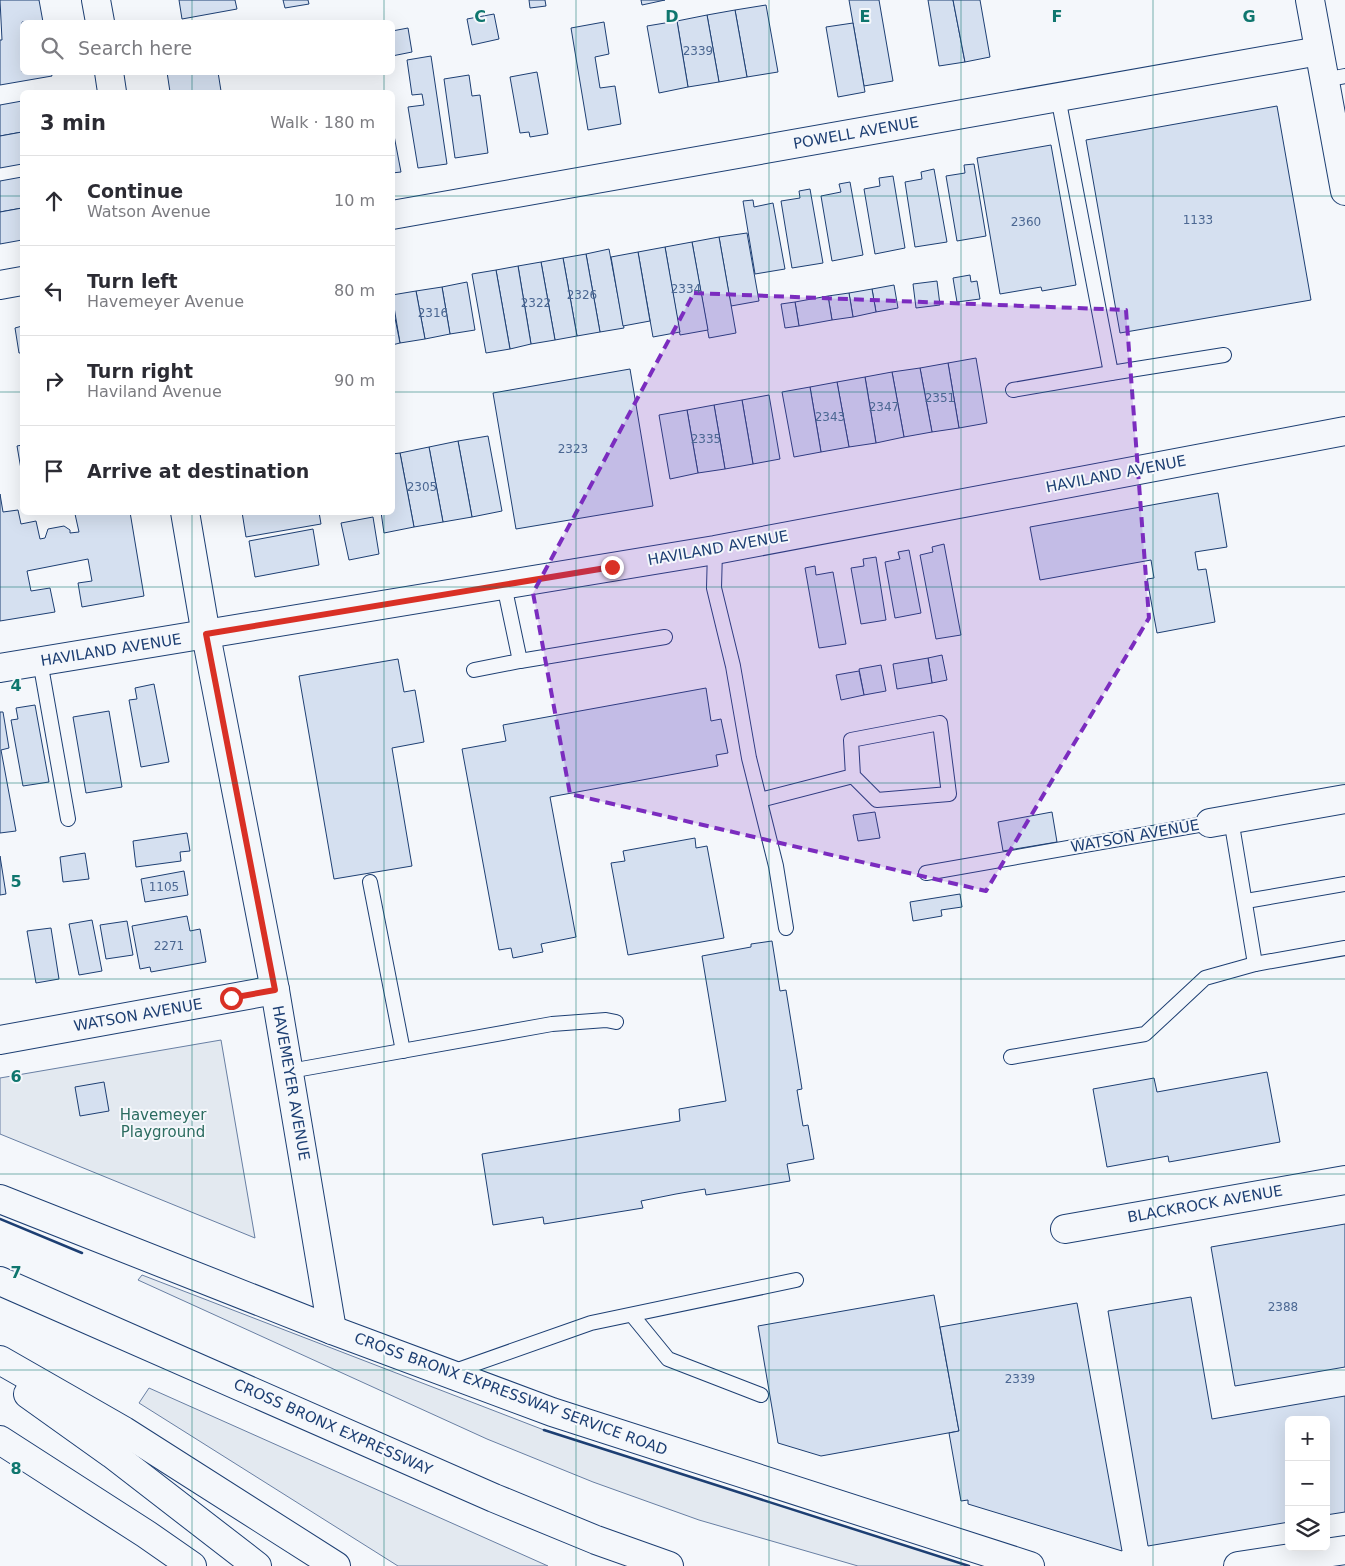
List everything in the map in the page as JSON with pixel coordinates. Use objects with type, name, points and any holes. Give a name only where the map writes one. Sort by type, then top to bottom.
[{"type":"main road","points":[[96,0],[100,20]]},
{"type":"main road","points":[[1310,0],[1319,51],[1334,78],[1345,191]]},
{"type":"main road","name":"POWELL AVENUE","points":[[395,214],[1319,51]]},
{"type":"main road","points":[[109,75],[112,90]]},
{"type":"main road","points":[[0,285],[20,281]]},
{"type":"main road","name":"HAVILAND AVENUE","points":[[0,668],[715,550],[1345,431]]},
{"type":"main road","name":"HAVEMEYER AVENUE","points":[[186,515],[206,634],[290,1071],[332,1330]]},
{"type":"main road","name":"WATSON AVENUE","points":[[1221,821],[1345,799]]},
{"type":"main road","name":"WATSON AVENUE","points":[[0,1040],[275,990]]},
{"type":"main road","name":"BLACKROCK AVENUE","points":[[1065,1229],[1345,1180]]},
{"type":"main road","name":"CROSS BRONX EXPRESSWAY SERVICE ROAD","points":[[0,1198],[447,1374],[643,1442],[1030,1566]]},
{"type":"main road","name":"CROSS BRONX EXPRESSWAY","points":[[0,1281],[494,1498],[596,1540],[669,1566]]},
{"type":"main road","points":[[0,1360],[124,1431],[336,1566]]},
{"type":"main road","points":[[0,1374],[112,1454],[257,1566]]},
{"type":"main road","points":[[0,1440],[146,1534],[192,1566]]},
{"type":"main road","points":[[1238,1566],[1345,1550]]},
{"type":"lane","points":[[1058,97],[1111,373]]},
{"type":"lane","points":[[1013,390],[1224,355]]},
{"type":"lane","points":[[715,550],[714,588],[776,866],[786,928]]},
{"type":"lane","points":[[504,585],[520,661]]},
{"type":"lane","points":[[474,670],[665,636]]},
{"type":"lane","points":[[40,662],[68,819]]},
{"type":"lane","points":[[940,723],[949,794],[877,800],[853,776],[851,740],[940,723]]},
{"type":"lane","points":[[760,800],[853,776]]},
{"type":"lane","points":[[1221,821],[1246,901],[1255,964]]},
{"type":"lane","name":"WATSON AVENUE","points":[[926,873],[1221,821]]},
{"type":"lane","points":[[370,882],[403,1051]]},
{"type":"lane","points":[[1246,901],[1345,884]]},
{"type":"lane","points":[[1011,1057],[1145,1034],[1205,978],[1255,964],[1345,948]]},
{"type":"lane","points":[[290,1071],[552,1024],[606,1020],[616,1022]]},
{"type":"lane","points":[[447,1374],[591,1323],[796,1280]]},
{"type":"lane","points":[[632,1315],[668,1359],[762,1395]]},
{"type":"highlighted area","points":[[694,293],[1126,310],[1149,618],[986,891],[570,794],[533,593]]},
{"type":"green space","name":"Havemeyer Playground","points":[[221,1040],[255,1238],[0,1134],[0,1078]]},
{"type":"green space","points":[[142,1275],[544,1430],[969,1566],[858,1566],[699,1520],[593,1482],[487,1439],[138,1280]]},
{"type":"green space","points":[[149,1388],[548,1566],[398,1566],[139,1403]]},
{"type":"building","points":[[0,0],[39,0],[43,20],[20,20],[20,75],[52,76],[0,85],[0,40],[2,40]]},
{"type":"building","points":[[179,0],[235,0],[237,9],[182,19]]},
{"type":"building","points":[[283,0],[308,0],[309,4],[285,8]]},
{"type":"building","points":[[529,0],[545,0],[546,6],[530,8]]},
{"type":"building","points":[[641,0],[665,0],[642,5]]},
{"type":"building","points":[[849,0],[879,0],[893,81],[864,86]]},
{"type":"building","points":[[928,0],[953,0],[965,62],[939,66]]},
{"type":"building","points":[[953,0],[980,0],[990,57],[965,62]]},
{"type":"building","points":[[766,5],[778,72],[747,77],[735,10]]},
{"type":"building","points":[[735,10],[747,77],[719,82],[707,15]]},
{"type":"building","points":[[494,14],[499,39],[472,45],[467,19]]},
{"type":"building","points":[[707,15],[719,82],[688,87],[677,21]]},
{"type":"building","points":[[677,21],[688,87],[659,93],[647,26]]},
{"type":"building","points":[[604,22],[609,54],[595,57],[600,88],[615,86],[621,124],[588,130],[571,28]]},
{"type":"building","points":[[853,23],[865,92],[838,97],[826,27]]},
{"type":"building","points":[[408,28],[412,52],[395,55],[395,30]]},
{"type":"building","points":[[431,56],[447,164],[418,168],[408,107],[424,105],[422,94],[412,95],[407,60]]},
{"type":"building","points":[[537,72],[548,134],[530,137],[529,132],[520,133],[510,77]]},
{"type":"building","points":[[167,75],[218,75],[221,90],[170,90]]},
{"type":"building","points":[[469,75],[472,96],[480,95],[488,153],[455,158],[444,79]]},
{"type":"building","points":[[20,101],[20,132],[0,136],[0,105]]},
{"type":"building","points":[[1277,106],[1311,300],[1120,333],[1086,140]]},
{"type":"building","points":[[20,132],[20,164],[0,168],[0,136]]},
{"type":"building","points":[[395,141],[401,172],[395,173]]},
{"type":"building","points":[[1051,145],[1076,285],[1042,291],[1041,287],[1000,294],[977,158]]},
{"type":"building","points":[[974,164],[986,236],[957,241],[946,176],[965,173],[964,165]]},
{"type":"building","points":[[934,169],[947,242],[915,247],[905,182],[922,179],[921,172]]},
{"type":"building","points":[[893,176],[905,248],[875,254],[864,189],[880,186],[879,178]]},
{"type":"building","points":[[20,177],[20,208],[0,212],[0,181]]},
{"type":"building","points":[[850,182],[863,255],[832,261],[821,196],[841,192],[839,184]]},
{"type":"building","points":[[810,189],[823,263],[792,268],[781,201],[800,198],[799,191]]},
{"type":"building","points":[[753,200],[754,207],[773,203],[785,269],[755,274],[743,201]]},
{"type":"building","points":[[20,208],[20,240],[0,244],[0,212]]},
{"type":"building","points":[[747,233],[759,301],[731,306],[719,237]]},
{"type":"building","points":[[719,237],[736,333],[709,338],[692,242]]},
{"type":"building","points":[[692,242],[708,330],[680,335],[665,247]]},
{"type":"building","points":[[665,247],[680,332],[653,337],[638,252]]},
{"type":"building","points":[[609,249],[624,328],[600,332],[586,254]]},
{"type":"building","points":[[638,252],[650,321],[623,326],[611,257]]},
{"type":"building","points":[[586,254],[600,332],[577,336],[563,258]]},
{"type":"building","points":[[563,258],[577,336],[555,340],[541,262]]},
{"type":"building","points":[[541,262],[555,340],[531,344],[518,266]]},
{"type":"building","points":[[518,266],[531,344],[510,349],[496,270]]},
{"type":"building","points":[[496,270],[510,349],[486,353],[472,274]]},
{"type":"building","points":[[970,275],[971,282],[977,281],[980,299],[957,302],[953,278]]},
{"type":"building","points":[[937,281],[940,305],[916,308],[913,284]]},
{"type":"building","points":[[467,282],[475,330],[450,334],[442,287]]},
{"type":"building","points":[[894,285],[898,308],[876,312],[872,289]]},
{"type":"building","points":[[442,287],[450,334],[425,339],[416,291]]},
{"type":"building","points":[[872,289],[876,312],[853,317],[849,293]]},
{"type":"building","points":[[416,291],[425,339],[400,343],[395,313],[395,294]]},
{"type":"building","points":[[849,293],[853,317],[832,320],[828,296]]},
{"type":"building","points":[[828,296],[832,320],[799,326],[795,302]]},
{"type":"building","points":[[795,302],[799,326],[785,328],[781,304]]},
{"type":"building","points":[[395,318],[400,343],[395,344]]},
{"type":"building","points":[[20,327],[20,353],[19,353],[15,328]]},
{"type":"building","points":[[976,358],[987,423],[959,428],[948,363]]},
{"type":"building","points":[[948,363],[959,428],[932,432],[920,368]]},
{"type":"building","points":[[920,368],[932,432],[904,437],[892,372]]},
{"type":"building","points":[[630,369],[653,506],[516,529],[493,393]]},
{"type":"building","points":[[892,372],[904,437],[876,443],[865,377]]},
{"type":"building","points":[[865,377],[876,443],[849,447],[837,382]]},
{"type":"building","points":[[837,382],[849,447],[821,452],[810,387]]},
{"type":"building","points":[[810,387],[821,452],[794,457],[782,392]]},
{"type":"building","points":[[769,395],[780,459],[753,464],[742,400]]},
{"type":"building","points":[[742,400],[753,464],[725,469],[714,405]]},
{"type":"building","points":[[714,405],[725,469],[698,473],[687,410]]},
{"type":"building","points":[[687,410],[698,473],[670,479],[659,415]]},
{"type":"building","points":[[488,436],[502,511],[472,517],[458,441]]},
{"type":"building","points":[[458,441],[472,517],[443,522],[429,447]]},
{"type":"building","points":[[20,445],[20,463],[17,446]]},
{"type":"building","points":[[429,447],[443,522],[414,527],[400,453]]},
{"type":"building","points":[[400,453],[414,527],[384,533],[381,515],[395,515],[395,454]]},
{"type":"building","points":[[1218,493],[1227,547],[1195,552],[1198,570],[1206,569],[1215,622],[1157,633],[1147,579],[1154,578],[1151,560],[1040,580],[1030,527]]},
{"type":"building","points":[[0,494],[3,512],[18,510],[21,524],[36,521],[40,539],[45,538],[48,529],[64,526],[70,530],[70,533],[79,532],[75,515],[130,515],[144,596],[82,607],[78,583],[92,581],[88,559],[27,571],[31,591],[50,588],[55,612],[0,621]]},
{"type":"building","points":[[242,515],[320,515],[321,524],[246,537]]},
{"type":"building","points":[[373,517],[379,554],[349,560],[341,523]]},
{"type":"building","points":[[313,529],[319,565],[255,577],[249,541]]},
{"type":"building","points":[[944,544],[961,635],[936,639],[920,555],[933,552],[932,547]]},
{"type":"building","points":[[909,550],[921,613],[895,618],[885,562],[900,559],[898,552]]},
{"type":"building","points":[[876,557],[886,620],[861,624],[851,568],[864,566],[863,559]]},
{"type":"building","points":[[815,566],[816,575],[833,572],[846,644],[819,648],[805,568]]},
{"type":"building","points":[[942,655],[947,680],[932,683],[928,658]]},
{"type":"building","points":[[928,658],[932,683],[897,689],[893,664]]},
{"type":"building","points":[[398,659],[404,692],[415,690],[424,742],[392,748],[412,866],[334,879],[299,676]]},
{"type":"building","points":[[881,665],[886,691],[864,695],[859,669]]},
{"type":"building","points":[[859,671],[864,695],[841,700],[836,675]]},
{"type":"building","points":[[154,684],[169,762],[141,767],[129,700],[137,699],[135,688]]},
{"type":"building","points":[[706,688],[711,721],[721,719],[728,753],[716,755],[718,766],[550,797],[576,937],[541,944],[543,952],[513,958],[511,948],[499,950],[462,749],[506,741],[503,725]]},
{"type":"building","points":[[35,705],[49,782],[23,786],[11,720],[18,719],[16,708]]},
{"type":"building","points":[[109,711],[122,787],[86,793],[73,717]]},
{"type":"building","points":[[0,712],[3,712],[9,748],[1,750],[16,831],[0,833]]},
{"type":"building","points":[[875,812],[880,838],[858,841],[853,815]]},
{"type":"building","points":[[1052,812],[1057,842],[1003,851],[998,822]]},
{"type":"building","points":[[187,833],[190,851],[180,852],[181,861],[136,867],[133,841]]},
{"type":"building","points":[[695,838],[696,848],[707,846],[724,938],[628,955],[611,863],[625,861],[623,851]]},
{"type":"building","points":[[85,853],[89,879],[63,882],[60,857]]},
{"type":"building","points":[[0,856],[6,894],[0,895]]},
{"type":"building","points":[[184,871],[188,895],[145,902],[141,879]]},
{"type":"building","points":[[960,894],[962,907],[941,910],[942,916],[913,921],[910,902]]},
{"type":"building","points":[[187,916],[190,931],[200,929],[206,962],[151,972],[150,967],[140,969],[132,926]]},
{"type":"building","points":[[92,920],[102,971],[79,975],[69,924]]},
{"type":"building","points":[[127,921],[133,955],[106,959],[100,925]]},
{"type":"building","points":[[51,928],[59,979],[36,983],[27,931]]},
{"type":"building","points":[[772,941],[780,991],[786,990],[802,1089],[797,1090],[803,1126],[808,1125],[814,1159],[787,1164],[790,1181],[706,1195],[705,1189],[676,1194],[641,1201],[643,1208],[544,1224],[543,1217],[493,1225],[482,1154],[680,1121],[679,1109],[726,1101],[702,956]]},
{"type":"building","points":[[1267,1072],[1280,1142],[1169,1162],[1168,1156],[1107,1167],[1093,1089],[1154,1078],[1157,1092]]},
{"type":"building","points":[[104,1082],[109,1111],[80,1116],[75,1087]]},
{"type":"building","points":[[1345,1224],[1345,1367],[1235,1386],[1211,1247]]},
{"type":"building","points":[[934,1295],[959,1431],[821,1456],[778,1443],[758,1326]]},
{"type":"building","points":[[1191,1297],[1212,1419],[1345,1396],[1345,1512],[1330,1514],[1330,1416],[1285,1416],[1285,1523],[1148,1546],[1108,1311]]},
{"type":"building","points":[[1077,1303],[1122,1551],[968,1504],[968,1500],[961,1501],[949,1433],[959,1431],[940,1327]]},
{"type":"wall","points":[[0,1219],[82,1253]]},
{"type":"wall","points":[[544,1430],[969,1566]]},
{"type":"route","points":[[231,998],[275,990],[206,634],[612,567]]}]
